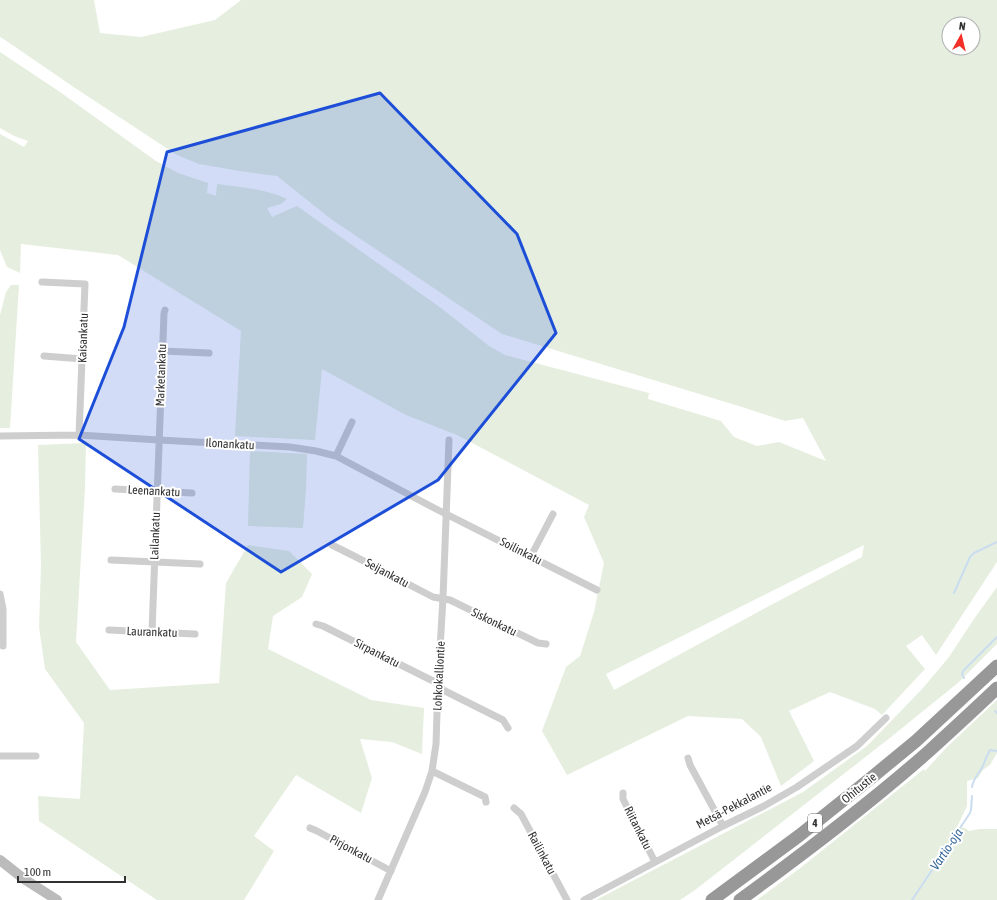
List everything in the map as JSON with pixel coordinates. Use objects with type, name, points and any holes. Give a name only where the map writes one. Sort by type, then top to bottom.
[{"type":"highway","name":"Ohitustie","points":[[712,900],[800,835],[871,778],[916,741],[997,666]]},
{"type":"highway","name":"Ohitustie","points":[[740,900],[800,856],[882,791],[928,752],[997,688]]},
{"type":"street","name":"Kaisankatu","points":[[42,282],[85,284],[79,435]]},
{"type":"street","name":"Marketankatu","points":[[159,440],[165,310]]},
{"type":"street","points":[[162,351],[209,353]]},
{"type":"street","points":[[44,356],[82,359]]},
{"type":"street","points":[[336,456],[352,422]]},
{"type":"street","name":"Ilonankatu","points":[[0,436],[79,435],[290,447],[316,451],[336,456],[446,513]]},
{"type":"street","name":"Lailankatu","points":[[152,632],[159,440]]},
{"type":"street","name":"Lohkokalliontie","points":[[378,900],[425,792],[432,771],[436,744],[449,440]]},
{"type":"street","name":"Leenankatu","points":[[115,489],[192,493]]},
{"type":"street","name":"Soilinkatu","points":[[446,513],[597,590]]},
{"type":"street","points":[[531,556],[553,514]]},
{"type":"street","name":"Seijankatu","points":[[332,545],[433,597],[443,598]]},
{"type":"street","points":[[111,560],[200,564]]},
{"type":"street","points":[[0,594],[3,608],[3,646]]},
{"type":"street","name":"Siskonkatu","points":[[443,598],[450,600],[538,644],[546,644]]},
{"type":"street","name":"Sirpankatu","points":[[316,624],[324,626],[438,683],[443,690],[503,720],[508,728]]},
{"type":"street","name":"Laurankatu","points":[[109,630],[195,634]]},
{"type":"street","name":"Metsä-Pekkalantie","points":[[584,900],[723,826],[764,806],[797,787],[857,746],[886,718]]},
{"type":"street","points":[[0,756],[36,756]]},
{"type":"street","points":[[688,758],[723,826]]},
{"type":"street","points":[[432,771],[485,797],[486,802]]},
{"type":"street","name":"Riitankatu","points":[[623,793],[623,799],[655,862]]},
{"type":"street","name":"Railinkatu","points":[[514,808],[521,814],[567,900]]},
{"type":"street","name":"Pirjonkatu","points":[[310,828],[391,871]]},
{"type":"street","points":[[2,864],[57,900]]},
{"type":"highlighted area","points":[[380,93],[517,234],[556,333],[438,480],[281,572],[79,439],[124,327],[167,152]]},
{"type":"green space","points":[[0,0],[94,0],[100,33],[141,37],[215,20],[241,0],[997,0],[997,562],[936,655],[922,635],[906,646],[925,669],[882,715],[875,709],[830,692],[789,711],[814,761],[781,786],[761,737],[742,719],[688,716],[567,775],[542,731],[566,667],[580,656],[594,612],[604,563],[584,517],[589,505],[457,435],[406,415],[322,369],[315,440],[235,436],[241,331],[118,255],[21,244],[20,273],[7,267],[0,250],[0,134],[24,147],[28,141],[14,136],[0,128],[0,52],[60,92],[156,161],[178,173],[208,183],[207,193],[216,196],[217,184],[244,187],[287,199],[281,204],[267,208],[272,217],[297,206],[441,308],[489,346],[505,355],[649,393],[648,399],[721,421],[734,437],[757,446],[779,442],[826,461],[803,418],[785,421],[502,334],[331,219],[277,176],[199,164],[177,155],[0,37]],"holes":[[[864,545],[862,557],[614,690],[606,674]]]},
{"type":"green space","points":[[11,285],[19,285],[10,428],[0,428],[0,315],[6,292]]},
{"type":"green space","points":[[86,443],[85,488],[76,642],[110,690],[219,683],[226,583],[248,545],[289,551],[312,574],[302,597],[273,616],[268,649],[371,700],[424,708],[422,754],[392,742],[360,739],[372,778],[361,813],[296,775],[254,836],[274,851],[244,900],[157,900],[39,821],[38,796],[80,799],[84,723],[45,669],[39,627],[41,566],[38,445]]},
{"type":"green space","points":[[250,451],[307,454],[303,528],[248,526]]},
{"type":"green space","points":[[997,587],[997,644],[959,682],[695,890],[680,900],[596,900],[803,792],[867,746],[923,688],[949,657]]},
{"type":"green space","points":[[997,700],[997,753],[990,765],[983,770],[978,778],[967,781],[967,806],[957,827],[965,828],[969,831],[979,829],[997,829],[997,900],[757,900],[799,869],[924,769],[925,771],[947,747]]},
{"type":"waterway","points":[[954,593],[970,557],[974,553],[997,542]]},
{"type":"waterway","name":"Vartio-oja","points":[[964,678],[962,674],[963,671],[997,637]]},
{"type":"waterway","name":"Vartio-oja","points":[[972,787],[976,776],[983,766],[990,750],[997,751]]},
{"type":"waterway","name":"Vartio-oja","points":[[912,900],[970,813],[972,796]]}]
